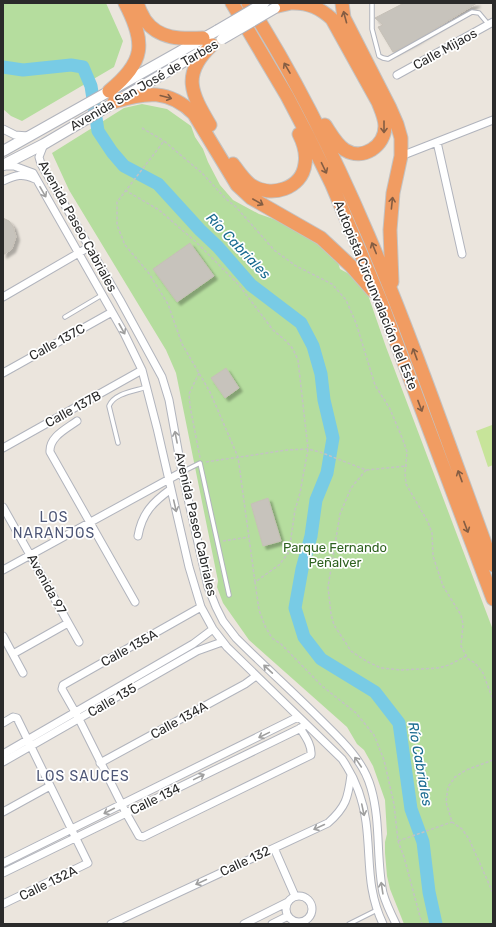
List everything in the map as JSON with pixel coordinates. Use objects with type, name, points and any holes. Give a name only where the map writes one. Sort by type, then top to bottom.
[{"type":"highway","points":[[112,96],[134,65],[140,44],[134,20],[126,3]]},
{"type":"highway","points":[[136,3],[145,20],[152,28],[163,35],[175,39],[214,38]]},
{"type":"highway","name":"Autopista Circunvalación del Este","points":[[232,3],[253,36],[287,96],[332,185],[380,299],[493,599]]},
{"type":"highway","name":"Autopista Circunvalación del Este","points":[[248,3],[299,90],[344,179],[369,235],[394,298],[493,565]]},
{"type":"highway","points":[[279,6],[292,3],[302,3],[314,6],[323,11],[332,19],[383,114],[386,125],[384,135],[380,143],[373,150],[364,153],[355,154],[346,150],[338,143],[299,90]]},
{"type":"highway","points":[[342,3],[344,18],[350,32],[390,108],[401,138],[401,156],[393,193],[390,230],[391,270],[394,298]]},
{"type":"highway","points":[[214,38],[202,54],[192,74],[192,86],[195,96],[235,166],[250,185],[260,190],[272,192],[283,190],[293,184],[300,177],[305,166],[306,153],[287,96]]},
{"type":"highway","points":[[112,96],[158,94],[172,98],[185,105],[194,114],[237,185],[251,198],[321,238],[351,266],[380,299]]},
{"type":"street","name":"Avenida San José de Tarbes","points":[[214,38],[264,3]]},
{"type":"street","name":"Avenida San José de Tarbes","points":[[3,151],[47,126],[112,96],[214,38],[279,6]]},
{"type":"street","name":"Calle Mijaos","points":[[397,75],[491,23]]},
{"type":"street","name":"Avenida San José de Tarbes","points":[[3,165],[60,134],[112,96]]},
{"type":"street","points":[[401,156],[493,120]]},
{"type":"street","points":[[3,129],[15,135],[28,136]]},
{"type":"street","points":[[437,142],[462,254]]},
{"type":"street","name":"Avenida Paseo Cabriales","points":[[44,144],[39,157],[41,164],[90,247],[162,377],[208,587],[223,621],[236,638],[338,737],[351,751],[363,769],[371,787],[376,807],[380,870],[384,894],[396,924]]},
{"type":"street","name":"Avenida Paseo Cabriales","points":[[3,165],[14,166],[33,173],[35,179],[124,333],[142,370],[189,567],[201,607],[213,629],[222,642],[298,717],[304,726],[342,759],[351,773],[362,803],[366,822],[370,879],[376,910],[383,924]]},
{"type":"street","points":[[3,181],[14,176],[25,175],[35,179]]},
{"type":"street","points":[[3,296],[90,247]]},
{"type":"street","name":"Calle 137C","points":[[3,373],[112,312]]},
{"type":"street","name":"Calle 137B","points":[[3,448],[142,370]]},
{"type":"street","points":[[77,421],[52,441],[50,452],[135,602]]},
{"type":"street","points":[[3,570],[182,472]]},
{"type":"street","points":[[138,536],[141,524],[151,505],[171,489]]},
{"type":"street","name":"Avenida 97","points":[[3,507],[31,554],[79,642]]},
{"type":"street","name":"Calle 135A","points":[[77,716],[63,693],[63,685],[201,607]]},
{"type":"street","points":[[13,654],[68,622]]},
{"type":"street","name":"Calle 135","points":[[77,716],[194,644],[213,629]]},
{"type":"street","points":[[3,636],[23,673]]},
{"type":"street","name":"Calle 135","points":[[3,762],[30,743],[77,716],[197,651],[222,642]]},
{"type":"street","name":"Calle 134A","points":[[100,763],[245,684],[256,676]]},
{"type":"street","points":[[77,716],[121,805],[139,836],[143,837],[311,755],[304,726]]},
{"type":"street","points":[[3,723],[13,717],[17,718],[76,838]]},
{"type":"street","name":"Calle 134","points":[[3,863],[298,717]]},
{"type":"street","name":"Calle 134","points":[[3,873],[304,726]]},
{"type":"street","name":"Calle 135","points":[[3,754],[30,743]]},
{"type":"street","name":"Calle 132","points":[[111,924],[328,823],[336,816],[347,800],[351,773]]},
{"type":"street","points":[[3,812],[50,786]]},
{"type":"street","name":"Calle 132A","points":[[3,904],[88,864],[76,838]]},
{"type":"street","points":[[274,848],[295,896]]},
{"type":"street","points":[[244,924],[288,902],[295,896],[303,896],[307,898],[312,905],[312,913],[308,922],[295,922],[288,916],[286,909],[288,902]]},
{"type":"street","points":[[272,924],[288,916]]},
{"type":"lane","points":[[372,3],[372,29],[380,56],[388,59],[472,12],[479,13],[491,23]]},
{"type":"lane","points":[[65,317],[102,295]]},
{"type":"lane","points":[[118,443],[109,406],[111,401],[117,397],[147,387]]},
{"type":"lane","points":[[182,472],[200,463],[229,595]]},
{"type":"lane","points":[[349,924],[376,910]]},
{"type":"path","points":[[142,128],[164,141],[202,173],[274,250],[296,266],[332,284],[346,300],[356,323],[375,385],[390,409],[407,452],[407,466],[405,473],[406,484],[425,517],[432,534],[433,556],[439,576],[446,592],[461,615],[463,624],[461,646],[466,656],[483,673],[493,700]]},
{"type":"path","points":[[164,141],[117,202],[117,225],[125,245],[148,272],[168,304],[182,344],[217,406],[238,457],[259,610],[265,626],[272,638],[281,644],[322,686],[356,712],[374,735],[384,760],[394,804],[398,841],[404,857],[422,924]]},
{"type":"path","points":[[125,190],[158,210],[196,242],[239,285],[273,330],[293,349],[298,360],[308,449],[300,493],[295,510],[289,552],[279,564],[255,582]]},
{"type":"path","points":[[199,373],[189,394],[200,463],[287,450],[308,449],[320,452],[366,470],[407,466]]},
{"type":"path","points":[[366,470],[351,488],[340,514],[328,587],[331,614],[334,625],[351,651],[366,661],[381,668],[400,670],[438,668],[450,666],[466,656]]},
{"type":"path","points":[[218,542],[249,537]]},
{"type":"path","points":[[493,760],[466,770],[455,777],[448,787],[446,802],[452,822],[462,829],[469,839],[493,893]]},
{"type":"path","points":[[398,841],[452,822]]},
{"type":"green space","points":[[3,3],[106,3],[123,41],[114,67],[22,121],[11,116],[3,109]]},
{"type":"green space","name":"Parque Fernando Peñalver","points":[[142,104],[167,109],[191,126],[195,137],[203,149],[220,185],[233,200],[259,214],[291,225],[336,256],[340,269],[360,280],[367,292],[386,347],[493,630],[493,924],[404,924],[390,889],[387,876],[385,853],[387,834],[385,800],[373,766],[364,750],[357,744],[347,727],[249,640],[223,603],[217,587],[218,581],[176,373],[166,350],[69,190],[52,153],[124,108]]},
{"type":"green space","points":[[492,425],[493,465],[488,467],[476,431]]},
{"type":"building","points":[[404,3],[477,3],[415,41],[393,52],[378,27],[383,25],[375,18]]},
{"type":"building","points":[[3,218],[9,221],[13,226],[16,237],[12,249],[3,255]]},
{"type":"building","points":[[190,243],[214,276],[177,302],[153,269]]},
{"type":"building","points":[[226,368],[239,388],[225,398],[211,378]]},
{"type":"building","points":[[268,498],[281,541],[263,546],[251,504]]},
{"type":"waterway","name":"Río Cabriales","points":[[3,67],[23,70],[71,65],[83,67],[91,86],[98,131],[112,152],[124,166],[158,184],[200,230],[218,247],[251,285],[301,323],[313,346],[321,374],[324,400],[333,438],[327,473],[316,500],[311,536],[302,569],[295,608],[304,637],[321,659],[375,692],[399,723],[411,809],[423,842],[429,892],[436,924]]},
{"type":"district","name":"LOS NARANJOS","points":[[54,526]]},
{"type":"district","name":"LOS SAUCES","points":[[83,776]]}]
